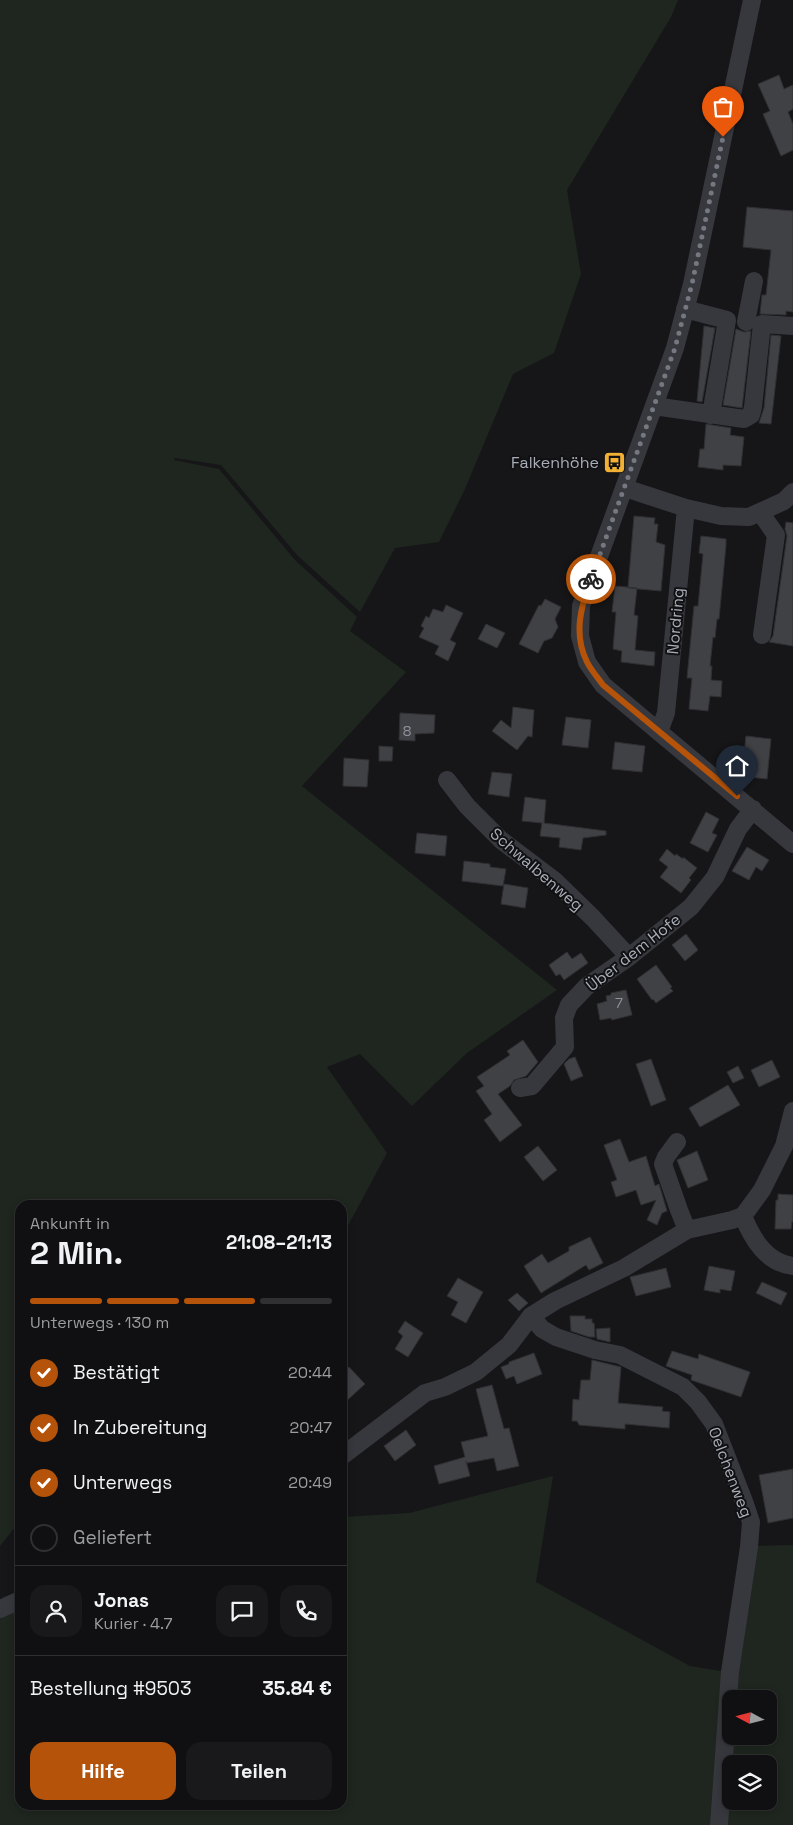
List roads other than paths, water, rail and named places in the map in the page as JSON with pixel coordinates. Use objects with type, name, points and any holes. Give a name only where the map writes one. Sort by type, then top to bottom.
[{"type":"street","points":[[752,0],[694,275],[675,348],[581,606],[580,636],[587,662],[603,685],[793,844]]},
{"type":"street","points":[[654,406],[744,419],[751,415],[753,407],[754,281]]},
{"type":"street","points":[[685,309],[727,320],[793,326]]},
{"type":"street","points":[[712,415],[727,320]]},
{"type":"street","points":[[625,488],[686,508],[721,516],[749,517],[784,501],[793,492]]},
{"type":"street","name":"Nordring","points":[[659,732],[666,713],[686,508]]},
{"type":"street","points":[[760,512],[776,535],[762,635]]},
{"type":"street","name":"Schwalbenweg","points":[[447,780],[467,806],[501,840],[555,881],[629,957]]},
{"type":"street","name":"Über dem Hofe","points":[[520,1088],[532,1086],[565,1047],[564,1018],[569,1005],[587,986],[629,957],[691,907],[715,877],[738,829],[753,809]]},
{"type":"street","points":[[347,1452],[425,1393],[445,1388],[476,1372],[509,1345],[531,1316],[555,1301],[624,1268],[687,1230],[742,1216],[762,1190],[784,1146],[793,1110]]},
{"type":"street","points":[[678,1142],[663,1164],[687,1230]]},
{"type":"street","points":[[742,1216],[749,1231],[772,1259],[783,1265],[793,1266]]},
{"type":"street","name":"Oelchenweg","points":[[531,1316],[542,1329],[556,1337],[620,1356],[683,1388],[698,1402],[714,1424],[745,1504],[751,1522],[749,1547],[730,1672],[719,1825]]},
{"type":"street","points":[[0,1609],[15,1602]]},
{"type":"place","name":"Falkenhöhe","points":[[615,462]]}]
